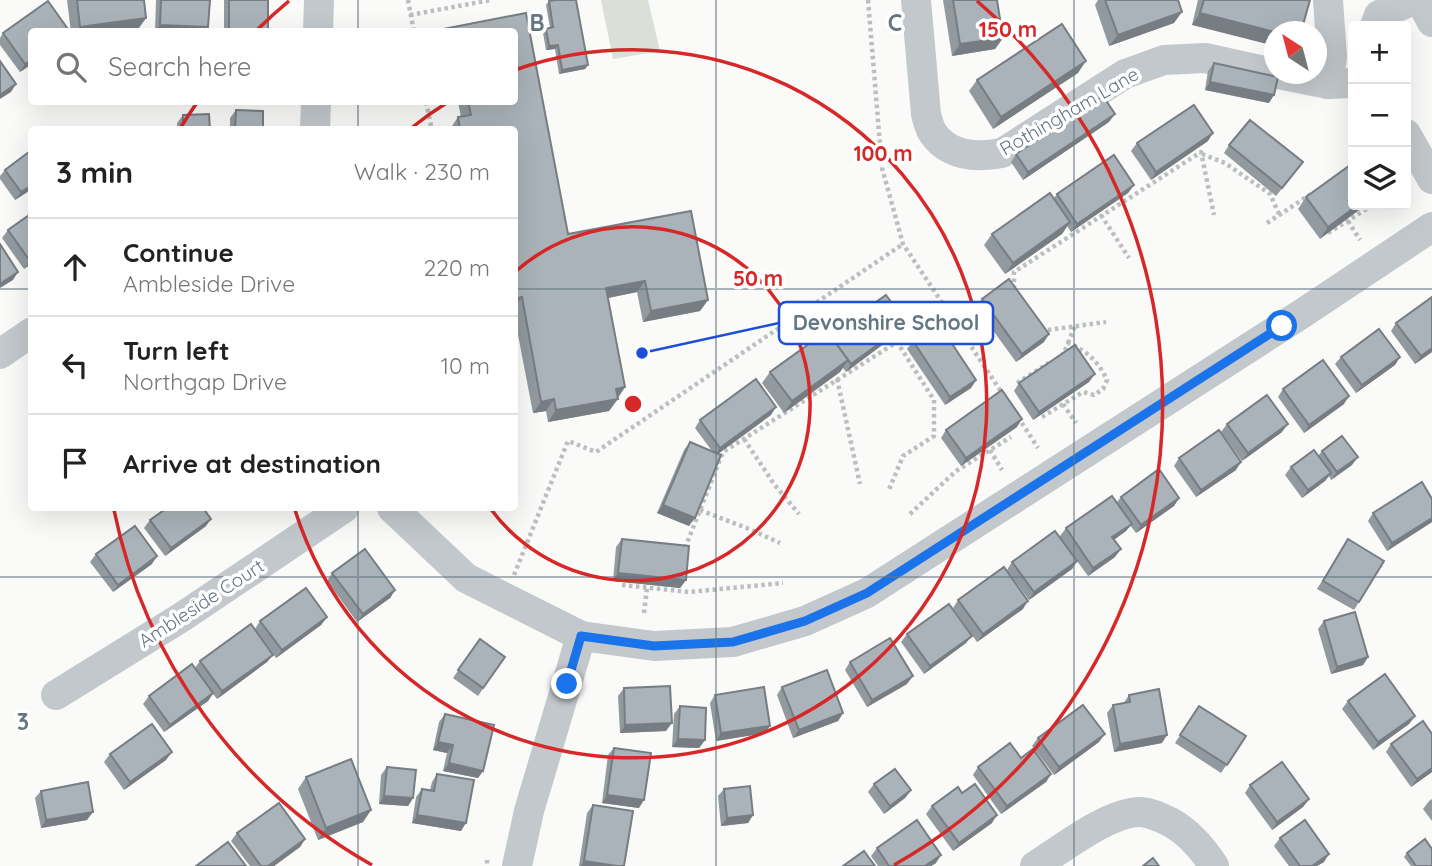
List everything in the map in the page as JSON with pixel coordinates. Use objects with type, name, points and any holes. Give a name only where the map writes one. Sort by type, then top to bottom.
[{"type":"street","points":[[318,28],[319,0]]},
{"type":"street","name":"Rothingham Lane","points":[[916,0],[926,114],[931,130],[942,144],[971,156],[1002,153],[1125,75],[1164,60],[1205,58],[1264,70]]},
{"type":"street","points":[[1328,0],[1332,57],[1340,83]]},
{"type":"street","points":[[1377,21],[1379,15],[1414,0]]},
{"type":"street","points":[[1420,0],[1432,22]]},
{"type":"street","points":[[315,126],[316,105]]},
{"type":"street","points":[[1411,143],[1432,179]]},
{"type":"street","points":[[395,511],[466,578],[581,636],[654,646],[733,642],[805,621],[867,593],[1432,227]]},
{"type":"street","points":[[0,354],[28,335]]},
{"type":"street","name":"Ambleside Court","points":[[56,695],[182,617],[340,511]]},
{"type":"street","points":[[517,866],[529,811],[581,636]]},
{"type":"street","points":[[1035,866],[1098,825],[1128,813],[1143,812],[1159,816],[1177,827],[1194,840],[1214,866]]},
{"type":"path","points":[[408,0],[413,28]]},
{"type":"path","points":[[411,15],[491,0]]},
{"type":"path","points":[[868,0],[882,168],[903,244],[1008,402]]},
{"type":"path","points":[[427,105],[431,126]]},
{"type":"path","points":[[1014,292],[1014,272],[1201,152],[1225,163],[1270,194],[1279,215]]},
{"type":"path","points":[[1201,153],[1214,215]]},
{"type":"path","points":[[1267,223],[1313,193]]},
{"type":"path","points":[[1328,233],[1365,210]]},
{"type":"path","points":[[1101,215],[1129,258]]},
{"type":"path","points":[[1348,220],[1360,240]]},
{"type":"path","points":[[505,598],[568,441],[596,452],[903,244]]},
{"type":"path","points":[[1040,331],[1106,322]]},
{"type":"path","points":[[1017,383],[1064,353],[1075,326]]},
{"type":"path","points":[[685,549],[723,453],[897,342],[934,400],[934,436],[903,456],[888,492]]},
{"type":"path","points":[[1042,417],[1083,392],[1094,395],[1103,389],[1107,380],[1092,357],[1068,342]]},
{"type":"path","points":[[837,379],[860,484]]},
{"type":"path","points":[[1063,404],[1076,423]]},
{"type":"path","points":[[1016,414],[1038,448]]},
{"type":"path","points":[[910,514],[956,471],[1011,437]]},
{"type":"path","points":[[744,439],[774,484],[799,514]]},
{"type":"path","points":[[990,450],[1002,470]]},
{"type":"path","points":[[700,510],[780,543]]},
{"type":"path","points":[[622,585],[689,592],[783,583]]},
{"type":"path","points":[[644,614],[647,588]]},
{"type":"shaded area","points":[[601,0],[648,0],[660,51],[613,59]]},
{"type":"building","points":[[77,0],[144,0],[146,18],[80,27]]},
{"type":"building","points":[[161,0],[210,0],[208,27],[160,25]]},
{"type":"building","points":[[229,0],[268,0],[268,28],[229,28]]},
{"type":"building","points":[[576,0],[588,65],[562,70],[558,45],[549,46],[546,29],[553,27],[549,1]]},
{"type":"building","points":[[953,0],[997,0],[1003,38],[960,44]]},
{"type":"building","points":[[1105,0],[1178,0],[1182,12],[1118,35]]},
{"type":"building","points":[[1204,0],[1310,0],[1304,21],[1264,21],[1264,29],[1200,13]]},
{"type":"building","points":[[48,1],[67,28],[28,28],[28,62],[25,64],[3,33]]},
{"type":"building","points":[[526,13],[568,234],[691,211],[708,300],[651,311],[645,281],[606,288],[625,387],[616,389],[618,399],[556,410],[554,399],[541,402],[522,297],[518,298],[518,126],[459,126],[458,117],[471,115],[469,105],[518,105],[518,28],[448,28]]},
{"type":"building","points":[[1062,24],[1086,61],[1001,117],[977,80]]},
{"type":"building","points":[[0,61],[16,84],[0,95]]},
{"type":"building","points":[[1214,63],[1264,74],[1264,84],[1276,84],[1274,95],[1210,82]]},
{"type":"building","points":[[1103,96],[1115,114],[1028,172],[1016,154]]},
{"type":"building","points":[[1194,105],[1213,133],[1156,172],[1137,143]]},
{"type":"building","points":[[236,110],[263,111],[263,126],[235,126]]},
{"type":"building","points":[[209,114],[210,126],[183,126],[183,115]]},
{"type":"building","points":[[1250,120],[1303,162],[1282,188],[1229,145]]},
{"type":"building","points":[[28,153],[28,188],[21,192],[5,170]]},
{"type":"building","points":[[1114,155],[1134,185],[1077,224],[1057,194]]},
{"type":"building","points":[[1348,167],[1348,210],[1351,210],[1328,227],[1306,197]]},
{"type":"building","points":[[1050,193],[1070,222],[1013,263],[992,234]]},
{"type":"building","points":[[28,216],[28,258],[8,230]]},
{"type":"building","points":[[0,244],[18,272],[0,284]]},
{"type":"building","points":[[1009,279],[1049,334],[1022,354],[982,299]]},
{"type":"building","points":[[886,295],[907,323],[851,364],[830,335]]},
{"type":"building","points":[[1432,297],[1432,348],[1421,356],[1396,323]]},
{"type":"building","points":[[939,324],[976,380],[950,397],[913,341]]},
{"type":"building","points":[[1379,329],[1400,357],[1362,385],[1341,357]]},
{"type":"building","points":[[827,331],[848,360],[792,401],[770,372]]},
{"type":"building","points":[[1075,345],[1095,374],[1039,412],[1019,383]]},
{"type":"building","points":[[1323,360],[1349,396],[1309,425],[1283,389]]},
{"type":"building","points":[[756,379],[776,407],[720,448],[700,420]]},
{"type":"building","points":[[1002,390],[1022,419],[966,458],[946,430]]},
{"type":"building","points":[[1267,395],[1288,424],[1248,453],[1227,424]]},
{"type":"building","points":[[1219,430],[1241,462],[1201,490],[1179,458]]},
{"type":"building","points":[[1342,436],[1358,457],[1337,472],[1322,451]]},
{"type":"building","points":[[690,442],[721,455],[695,518],[663,505]]},
{"type":"building","points":[[1314,450],[1331,473],[1308,490],[1291,467]]},
{"type":"building","points":[[1159,469],[1179,498],[1141,525],[1121,497]]},
{"type":"building","points":[[1422,482],[1432,499],[1432,518],[1392,543],[1373,513]]},
{"type":"building","points":[[1112,496],[1132,524],[1112,537],[1121,549],[1093,568],[1066,528]]},
{"type":"building","points":[[163,511],[205,511],[211,519],[171,548],[150,520]]},
{"type":"building","points":[[135,526],[157,556],[118,585],[96,554]]},
{"type":"building","points":[[1055,531],[1077,561],[1034,592],[1012,562]]},
{"type":"building","points":[[622,539],[689,546],[686,580],[618,573]]},
{"type":"building","points":[[1348,539],[1384,561],[1359,602],[1323,581]]},
{"type":"building","points":[[365,549],[395,590],[363,614],[332,573]]},
{"type":"building","points":[[1004,567],[1028,601],[983,634],[958,600]]},
{"type":"building","points":[[306,588],[327,617],[282,650],[260,621]]},
{"type":"building","points":[[949,604],[972,636],[930,666],[907,634]]},
{"type":"building","points":[[1355,612],[1368,657],[1337,667],[1324,621]]},
{"type":"building","points":[[251,624],[273,655],[222,691],[200,661]]},
{"type":"building","points":[[890,638],[913,676],[872,700],[850,662]]},
{"type":"building","points":[[480,639],[505,657],[483,688],[458,670]]},
{"type":"building","points":[[192,664],[213,693],[170,725],[149,696]]},
{"type":"building","points":[[827,670],[843,713],[799,730],[782,687]]},
{"type":"building","points":[[1385,674],[1415,716],[1378,742],[1348,701]]},
{"type":"building","points":[[670,686],[672,723],[625,725],[624,688]]},
{"type":"building","points":[[764,687],[770,726],[721,733],[715,695]]},
{"type":"building","points":[[1159,689],[1167,735],[1120,744],[1113,705],[1130,702],[1129,695]]},
{"type":"building","points":[[1083,705],[1105,734],[1059,767],[1038,738]]},
{"type":"building","points":[[680,706],[706,708],[705,740],[678,739]]},
{"type":"building","points":[[1199,706],[1246,736],[1227,765],[1180,735]]},
{"type":"building","points":[[445,714],[494,725],[483,771],[449,763],[453,745],[438,742]]},
{"type":"building","points":[[1423,721],[1432,734],[1432,768],[1417,779],[1391,744]]},
{"type":"building","points":[[152,724],[172,752],[130,782],[110,754]]},
{"type":"building","points":[[1010,743],[1021,758],[1033,749],[1051,774],[1007,806],[978,767]]},
{"type":"building","points":[[614,748],[651,753],[644,800],[607,795]]},
{"type":"building","points":[[351,759],[371,810],[326,828],[306,777]]},
{"type":"building","points":[[1282,762],[1309,799],[1277,822],[1250,785]]},
{"type":"building","points":[[387,767],[416,770],[413,798],[384,796]]},
{"type":"building","points":[[895,769],[911,790],[890,806],[874,784]]},
{"type":"building","points":[[437,774],[474,780],[466,823],[417,815],[422,789],[434,791]]},
{"type":"building","points":[[88,782],[93,812],[46,820],[41,791]]},
{"type":"building","points":[[975,784],[997,815],[959,843],[932,806],[958,787],[962,793]]},
{"type":"building","points":[[750,786],[753,815],[727,818],[724,789]]},
{"type":"building","points":[[279,803],[305,839],[268,866],[261,866],[237,833]]},
{"type":"building","points":[[593,805],[633,811],[624,866],[584,861]]},
{"type":"building","points":[[917,820],[941,855],[925,866],[889,866],[877,848]]},
{"type":"building","points":[[1305,820],[1329,854],[1312,866],[1300,866],[1280,838]]},
{"type":"building","points":[[1425,839],[1432,849],[1432,866],[1416,866],[1407,853]]},
{"type":"building","points":[[228,842],[246,866],[196,866]]},
{"type":"building","points":[[864,851],[875,866],[843,866]]},
{"type":"building","points":[[1153,858],[1159,866],[1143,866]]},
{"type":"place","name":"Devonshire School","points":[[642,353]]},
{"type":"route","points":[[567,684],[581,636],[654,646],[733,642],[805,621],[867,593],[1282,326]]}]
